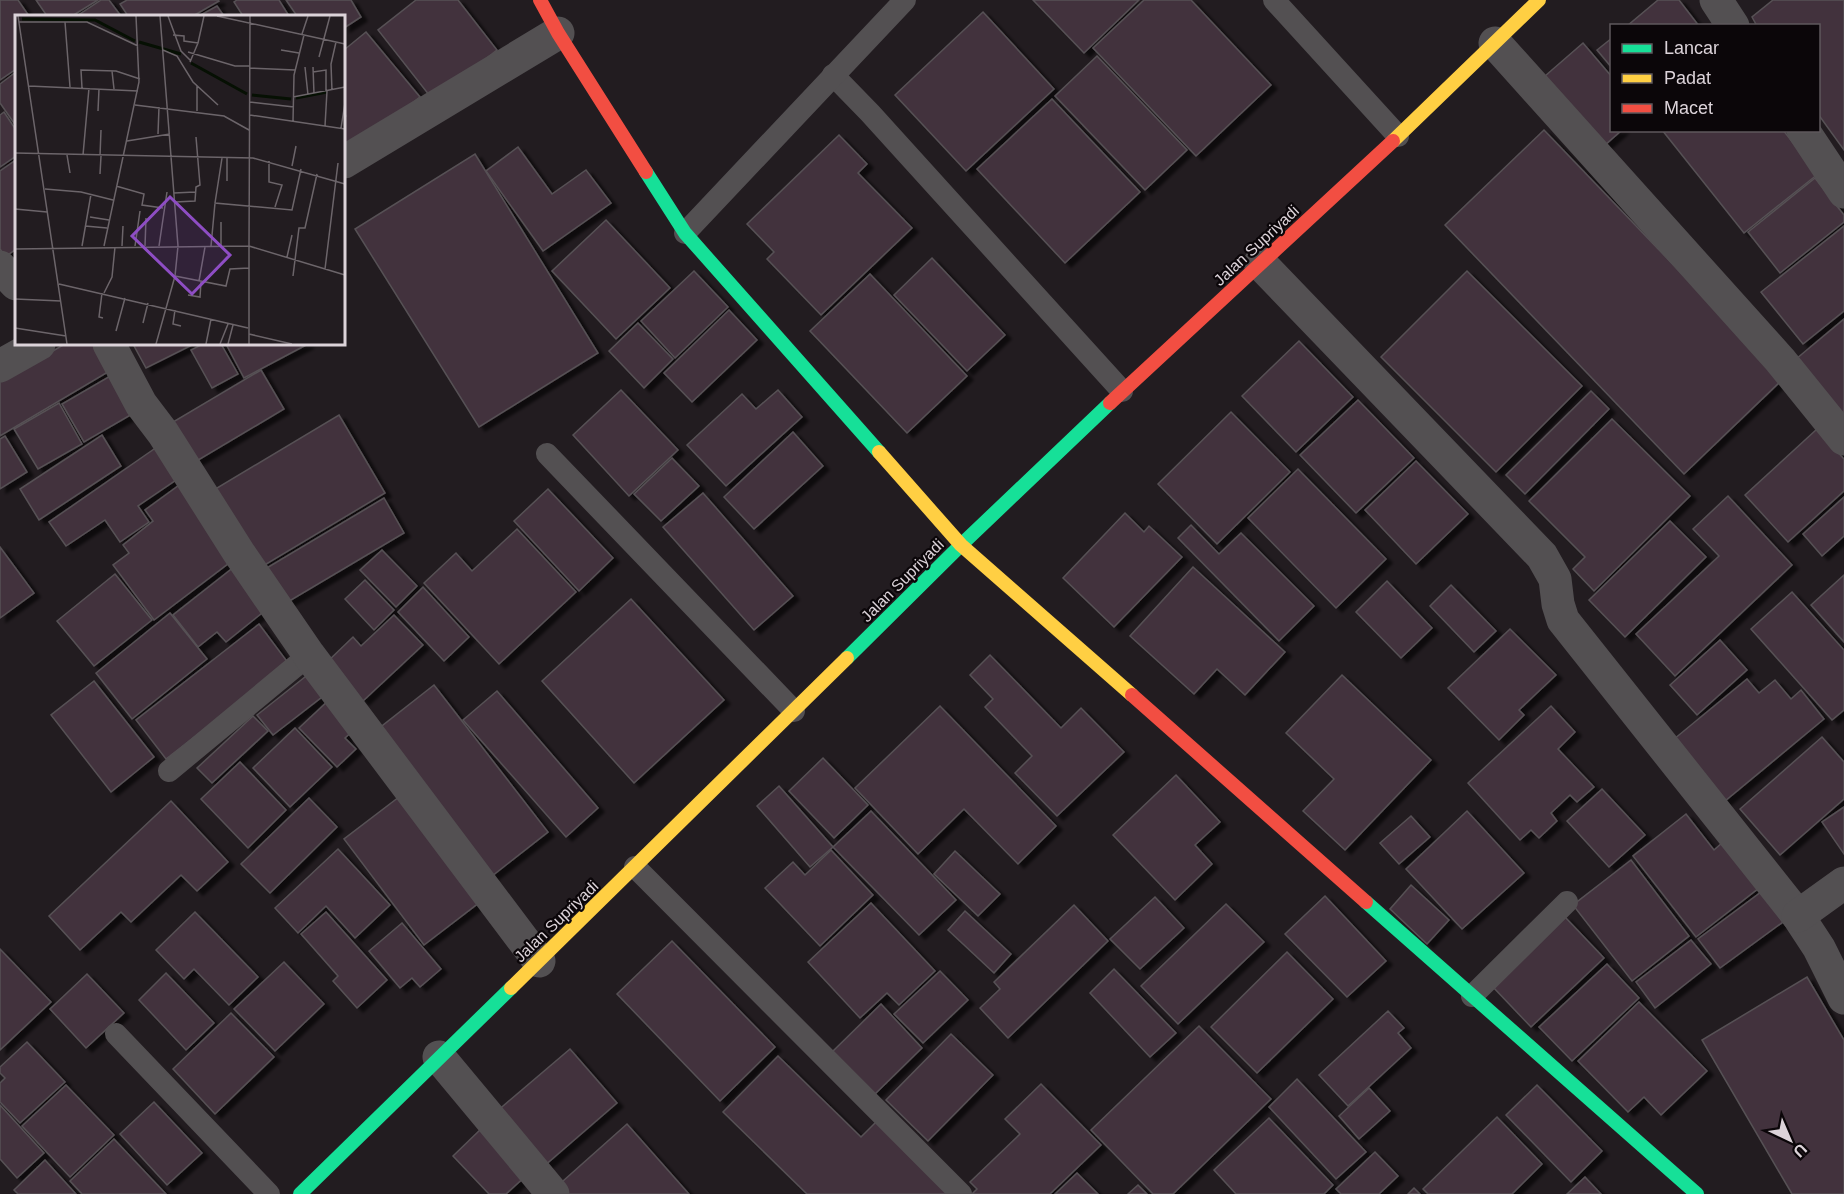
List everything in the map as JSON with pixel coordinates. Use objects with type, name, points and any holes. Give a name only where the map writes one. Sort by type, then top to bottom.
[{"type":"main road","points":[[540,0],[558,33],[685,233],[961,545],[1697,1194]]},
{"type":"main road","name":"Jalan Supriyadi","points":[[300,1194],[961,545],[1122,391],[1398,136],[1539,0]]},
{"type":"street","points":[[1716,0],[1732,24]]},
{"type":"street","points":[[345,161],[558,33]]},
{"type":"street","points":[[1495,43],[1780,360],[1844,439]]},
{"type":"street","points":[[1804,132],[1844,192]]},
{"type":"street","points":[[1260,263],[1542,556],[1555,579],[1558,604],[1563,620],[1798,916],[1819,948],[1844,998]]},
{"type":"street","points":[[0,267],[15,283]]},
{"type":"street","points":[[0,366],[37,345]]},
{"type":"street","points":[[110,345],[141,405],[163,433],[239,553],[309,655],[539,961]]},
{"type":"street","points":[[1798,916],[1844,883]]},
{"type":"street","points":[[439,1057],[553,1194]]},
{"type":"lane","points":[[1274,0],[1398,136]]},
{"type":"lane","points":[[685,233],[898,2]]},
{"type":"lane","points":[[833,75],[1122,391]]},
{"type":"lane","points":[[547,454],[794,711]]},
{"type":"lane","points":[[169,771],[309,655]]},
{"type":"lane","points":[[635,867],[961,1194]]},
{"type":"lane","points":[[1472,996],[1567,902]]},
{"type":"lane","points":[[116,1034],[269,1194]]},
{"type":"building","points":[[0,0],[18,0],[28,15],[15,15],[15,70],[0,80]]},
{"type":"building","points":[[36,0],[98,0],[74,15],[46,15]]},
{"type":"building","points":[[101,0],[109,0],[120,15],[78,15]]},
{"type":"building","points":[[127,0],[219,1],[195,15],[127,15],[120,4]]},
{"type":"building","points":[[237,0],[279,0],[288,15],[242,15],[234,2]]},
{"type":"building","points":[[286,0],[351,0],[361,17],[345,27],[345,15],[296,15]]},
{"type":"building","points":[[416,0],[458,0],[497,50],[433,100],[378,30]]},
{"type":"building","points":[[1033,0],[1139,0],[1084,53]]},
{"type":"building","points":[[1144,0],[1191,0],[1271,85],[1196,156],[1093,48]]},
{"type":"building","points":[[1658,0],[1679,0],[1697,24],[1629,24]]},
{"type":"building","points":[[1773,0],[1844,0],[1844,150],[1820,117],[1820,24],[1756,24],[1752,17]]},
{"type":"building","points":[[217,6],[223,15],[201,15]]},
{"type":"building","points":[[983,12],[1054,89],[966,171],[895,95]]},
{"type":"building","points":[[366,32],[420,97],[345,155],[346,116],[345,49]]},
{"type":"building","points":[[1610,40],[1610,66],[1597,50]]},
{"type":"building","points":[[1583,43],[1610,75],[1610,132],[1620,132],[1604,146],[1545,76]]},
{"type":"building","points":[[1097,56],[1187,150],[1145,190],[1055,96]]},
{"type":"building","points":[[15,73],[14,123],[0,103],[0,84]]},
{"type":"building","points":[[1052,99],[1140,192],[1065,263],[977,169]]},
{"type":"building","points":[[4,112],[15,128],[15,157],[0,167],[0,115]]},
{"type":"building","points":[[1544,130],[1783,379],[1684,474],[1445,225]]},
{"type":"building","points":[[1664,132],[1785,132],[1818,174],[1744,233]]},
{"type":"building","points":[[839,135],[867,164],[858,173],[912,228],[821,315],[767,259],[774,252],[747,224]]},
{"type":"building","points":[[518,147],[552,194],[586,170],[611,203],[543,251],[486,171]]},
{"type":"building","points":[[475,154],[598,353],[479,427],[355,229]]},
{"type":"building","points":[[15,161],[15,250],[5,257],[0,249],[0,171]]},
{"type":"building","points":[[1815,178],[1844,215],[1844,222],[1780,273],[1748,232]]},
{"type":"building","points":[[606,220],[670,288],[616,339],[552,271]]},
{"type":"building","points":[[1844,226],[1844,311],[1803,344],[1761,292]]},
{"type":"building","points":[[932,258],[1005,335],[967,371],[894,295]]},
{"type":"building","points":[[694,271],[728,307],[675,358],[641,321]]},
{"type":"building","points":[[1467,271],[1582,386],[1496,472],[1381,357]]},
{"type":"building","points":[[870,274],[967,376],[907,433],[810,331]]},
{"type":"building","points":[[729,310],[757,340],[692,402],[664,373]]},
{"type":"building","points":[[1844,319],[1844,418],[1796,359]]},
{"type":"building","points":[[638,323],[673,359],[644,388],[609,351]]},
{"type":"building","points":[[1299,341],[1353,397],[1296,452],[1242,396]]},
{"type":"building","points":[[63,345],[99,345],[113,369],[0,436],[0,381]]},
{"type":"building","points":[[134,345],[192,345],[146,368]]},
{"type":"building","points":[[201,345],[222,345],[238,374],[212,388],[191,350]]},
{"type":"building","points":[[227,345],[306,345],[244,378]]},
{"type":"building","points":[[261,370],[284,409],[195,462],[173,422]]},
{"type":"building","points":[[112,375],[134,413],[84,442],[62,404]]},
{"type":"building","points":[[621,390],[678,450],[629,496],[573,435]]},
{"type":"building","points":[[778,390],[802,417],[726,486],[687,445],[742,394],[756,409]]},
{"type":"building","points":[[1591,391],[1609,409],[1525,494],[1506,475]]},
{"type":"building","points":[[1358,400],[1414,458],[1356,513],[1300,455]]},
{"type":"building","points":[[59,403],[82,444],[38,469],[14,429]]},
{"type":"building","points":[[1231,412],[1290,472],[1217,544],[1158,484]]},
{"type":"building","points":[[339,415],[385,493],[258,569],[212,491]]},
{"type":"building","points":[[1612,419],[1690,496],[1594,591],[1573,569],[1585,557],[1529,501]]},
{"type":"building","points":[[1817,429],[1844,459],[1844,491],[1788,542],[1745,495]]},
{"type":"building","points":[[793,432],[823,466],[754,529],[724,497]]},
{"type":"building","points":[[102,435],[121,466],[39,520],[20,489]]},
{"type":"building","points":[[5,436],[27,472],[0,489],[0,439]]},
{"type":"building","points":[[157,447],[179,478],[138,506],[149,522],[120,542],[105,520],[66,546],[49,522]]},
{"type":"building","points":[[672,458],[699,486],[661,521],[634,494]]},
{"type":"building","points":[[1416,461],[1468,514],[1416,564],[1365,510]]},
{"type":"building","points":[[1298,469],[1386,559],[1336,608],[1248,518]]},
{"type":"building","points":[[182,483],[237,557],[154,620],[113,565],[129,553],[123,545],[153,521],[145,510]]},
{"type":"building","points":[[548,489],[613,558],[579,591],[514,521]]},
{"type":"building","points":[[703,493],[793,596],[754,630],[663,527]]},
{"type":"building","points":[[1728,496],[1792,565],[1675,676],[1636,634],[1719,556],[1693,529]]},
{"type":"building","points":[[1844,497],[1844,536],[1822,556],[1803,534]]},
{"type":"building","points":[[384,498],[404,533],[281,606],[260,572]]},
{"type":"building","points":[[1125,513],[1144,532],[1149,526],[1182,557],[1114,627],[1063,578]]},
{"type":"building","points":[[1670,521],[1706,557],[1625,637],[1589,600]]},
{"type":"building","points":[[1191,525],[1219,554],[1241,533],[1314,606],[1279,641],[1178,538]]},
{"type":"building","points":[[517,529],[576,592],[499,664],[424,583],[456,553],[472,571]]},
{"type":"building","points":[[0,547],[34,593],[0,618]]},
{"type":"building","points":[[382,550],[417,586],[396,607],[360,570]]},
{"type":"building","points":[[239,563],[272,605],[226,642],[217,632],[198,647],[173,615]]},
{"type":"building","points":[[1193,567],[1285,652],[1245,695],[1217,669],[1194,694],[1130,636]]},
{"type":"building","points":[[115,574],[152,620],[94,666],[57,621]]},
{"type":"building","points":[[1844,575],[1844,642],[1811,605]]},
{"type":"building","points":[[365,580],[394,610],[374,630],[345,599]]},
{"type":"building","points":[[1387,581],[1432,628],[1401,658],[1356,612]]},
{"type":"building","points":[[1451,585],[1496,631],[1474,652],[1430,606]]},
{"type":"building","points":[[423,587],[469,637],[444,661],[398,612]]},
{"type":"building","points":[[1792,592],[1844,650],[1844,710],[1832,720],[1751,629]]},
{"type":"building","points":[[631,599],[724,700],[634,783],[542,681]]},
{"type":"building","points":[[170,613],[207,659],[132,719],[96,673]]},
{"type":"building","points":[[394,615],[423,645],[363,701],[326,663],[353,637],[361,646]]},
{"type":"building","points":[[259,624],[289,664],[166,759],[136,720]]},
{"type":"building","points":[[1510,629],[1556,675],[1519,710],[1524,715],[1499,740],[1448,688]]},
{"type":"building","points":[[1720,640],[1747,670],[1697,715],[1670,685]]},
{"type":"building","points":[[990,655],[1061,728],[1081,708],[1124,752],[1057,816],[1015,773],[1032,756],[985,707],[993,699],[970,675]]},
{"type":"building","points":[[315,669],[331,690],[273,735],[257,715]]},
{"type":"building","points":[[1342,675],[1431,760],[1345,850],[1303,811],[1334,779],[1286,733]]},
{"type":"building","points":[[1747,679],[1759,693],[1775,680],[1791,699],[1801,690],[1824,719],[1719,806],[1668,744]]},
{"type":"building","points":[[94,681],[154,757],[111,792],[51,715]]},
{"type":"building","points":[[434,685],[548,832],[487,880],[373,733]]},
{"type":"building","points":[[497,691],[598,808],[566,837],[463,720]]},
{"type":"building","points":[[330,699],[357,727],[345,738],[356,749],[337,767],[299,728]]},
{"type":"building","points":[[940,706],[1056,826],[1018,864],[964,809],[918,854],[855,788]]},
{"type":"building","points":[[1551,706],[1575,732],[1558,749],[1594,787],[1577,802],[1570,795],[1551,813],[1557,821],[1539,838],[1531,830],[1520,840],[1468,783]]},
{"type":"building","points":[[253,716],[268,731],[212,783],[197,768]]},
{"type":"building","points":[[295,728],[332,767],[290,807],[253,768]]},
{"type":"building","points":[[1822,737],[1844,762],[1844,799],[1780,855],[1740,809]]},
{"type":"building","points":[[823,758],[868,805],[834,838],[789,791]]},
{"type":"building","points":[[240,762],[286,810],[248,848],[201,799]]},
{"type":"building","points":[[1176,775],[1220,822],[1195,845],[1212,864],[1175,900],[1113,835]]},
{"type":"building","points":[[779,786],[833,847],[810,867],[757,806]]},
{"type":"building","points":[[1602,789],[1645,835],[1609,867],[1567,821]]},
{"type":"building","points":[[399,797],[480,902],[424,945],[344,839]]},
{"type":"building","points":[[309,798],[337,827],[270,893],[241,864]]},
{"type":"building","points":[[171,801],[228,862],[197,891],[181,875],[131,922],[121,912],[80,950],[49,916]]},
{"type":"building","points":[[1844,807],[1844,854],[1822,822]]},
{"type":"building","points":[[871,811],[956,900],[919,935],[833,847]]},
{"type":"building","points":[[1467,811],[1524,873],[1462,929],[1406,869]]},
{"type":"building","points":[[1686,814],[1714,850],[1723,842],[1759,888],[1696,937],[1633,856]]},
{"type":"building","points":[[1411,816],[1430,837],[1399,864],[1380,843]]},
{"type":"building","points":[[338,849],[390,905],[355,938],[326,906],[298,933],[275,908]]},
{"type":"building","points":[[831,850],[873,895],[820,946],[765,888],[793,862],[805,875]]},
{"type":"building","points":[[955,851],[1000,894],[978,916],[934,874]]},
{"type":"building","points":[[1631,860],[1689,936],[1632,981],[1573,905]]},
{"type":"building","points":[[1411,885],[1449,920],[1427,944],[1390,909]]},
{"type":"building","points":[[1761,892],[1783,922],[1720,968],[1698,939]]},
{"type":"building","points":[[1325,896],[1386,961],[1347,997],[1285,934]]},
{"type":"building","points":[[1155,897],[1184,928],[1140,969],[1110,939]]},
{"type":"building","points":[[871,903],[935,971],[899,1005],[887,993],[860,1018],[808,962]]},
{"type":"building","points":[[1226,904],[1264,942],[1178,1024],[1141,986]]},
{"type":"building","points":[[1074,905],[1108,941],[1008,1038],[980,1008],[1000,989],[994,982]]},
{"type":"building","points":[[965,911],[1011,954],[994,973],[948,930]]},
{"type":"building","points":[[195,912],[258,977],[229,1005],[194,969],[184,979],[156,950]]},
{"type":"building","points":[[326,912],[387,980],[357,1008],[333,981],[338,976],[301,934]]},
{"type":"building","points":[[1565,917],[1604,958],[1531,1027],[1492,986]]},
{"type":"building","points":[[402,923],[441,969],[420,987],[412,978],[400,988],[369,951]]},
{"type":"building","points":[[1691,940],[1711,964],[1655,1008],[1636,982]]},
{"type":"building","points":[[672,941],[775,1047],[720,1101],[617,994]]},
{"type":"building","points":[[0,949],[51,1002],[0,1050]]},
{"type":"building","points":[[1287,952],[1333,999],[1257,1073],[1211,1027]]},
{"type":"building","points":[[284,962],[324,1004],[275,1051],[234,1009]]},
{"type":"building","points":[[1607,964],[1639,998],[1572,1061],[1539,1027]]},
{"type":"building","points":[[1114,969],[1176,1033],[1150,1057],[1090,993]]},
{"type":"building","points":[[940,971],[968,1000],[923,1043],[894,1014]]},
{"type":"building","points":[[166,973],[214,1023],[186,1050],[139,1000]]},
{"type":"building","points":[[87,974],[124,1013],[86,1048],[50,1009]]},
{"type":"building","points":[[1807,977],[1844,1040],[1844,1194],[1792,1194],[1702,1040]]},
{"type":"building","points":[[1639,1002],[1707,1071],[1661,1115],[1644,1097],[1628,1112],[1578,1061]]},
{"type":"building","points":[[881,1004],[922,1048],[874,1095],[832,1052]]},
{"type":"building","points":[[1388,1011],[1404,1028],[1398,1033],[1411,1048],[1348,1106],[1319,1075]]},
{"type":"building","points":[[231,1013],[274,1057],[215,1114],[173,1069]]},
{"type":"building","points":[[1199,1026],[1271,1099],[1173,1194],[1153,1194],[1091,1130]]},
{"type":"building","points":[[951,1034],[993,1075],[928,1141],[886,1100]]},
{"type":"building","points":[[27,1042],[65,1082],[20,1123],[0,1102],[0,1083],[5,1078],[0,1073],[0,1067]]},
{"type":"building","points":[[570,1049],[617,1103],[543,1167],[496,1112]]},
{"type":"building","points":[[778,1056],[861,1137],[877,1121],[951,1194],[807,1194],[723,1112]]},
{"type":"building","points":[[1297,1079],[1366,1152],[1336,1179],[1269,1107]]},
{"type":"building","points":[[1041,1084],[1101,1145],[1050,1194],[972,1194],[977,1189],[970,1182],[1020,1134],[1005,1119]]},
{"type":"building","points":[[66,1085],[114,1135],[70,1177],[22,1126]]},
{"type":"building","points":[[1537,1085],[1602,1151],[1571,1182],[1506,1115]]},
{"type":"building","points":[[1369,1088],[1390,1111],[1359,1139],[1339,1116]]},
{"type":"building","points":[[154,1102],[202,1153],[167,1185],[120,1134]]},
{"type":"building","points":[[0,1105],[44,1153],[17,1178],[0,1159]]},
{"type":"building","points":[[1497,1117],[1542,1164],[1512,1194],[1428,1194],[1423,1189]]},
{"type":"building","points":[[1269,1118],[1333,1185],[1324,1194],[1236,1194],[1214,1170]]},
{"type":"building","points":[[627,1124],[689,1194],[559,1194],[554,1189]]},
{"type":"building","points":[[483,1127],[528,1174],[506,1194],[489,1194],[453,1156]]},
{"type":"building","points":[[114,1139],[166,1194],[82,1194],[70,1181]]},
{"type":"building","points":[[1375,1152],[1398,1176],[1379,1194],[1341,1194],[1336,1189]]},
{"type":"building","points":[[45,1160],[76,1194],[18,1194],[14,1190]]},
{"type":"building","points":[[1077,1173],[1098,1194],[1055,1194]]},
{"type":"building","points":[[1585,1177],[1601,1194],[1567,1194]]},
{"type":"building","points":[[1138,1185],[1147,1194],[1128,1194]]},
{"type":"building","points":[[1414,1188],[1420,1194],[1408,1194]]},
{"type":"traffic: fast","points":[[646,172],[685,233],[879,452]]},
{"type":"traffic: fast","points":[[847,658],[1110,403]]},
{"type":"traffic: fast","points":[[1366,902],[1697,1194]]},
{"type":"traffic: fast","points":[[300,1194],[511,988]]},
{"type":"traffic: slow","points":[[1393,141],[1539,0]]},
{"type":"traffic: slow","points":[[879,452],[961,545],[1132,695]]},
{"type":"traffic: slow","points":[[511,988],[847,658]]},
{"type":"traffic: jam","points":[[540,0],[558,33],[646,172]]},
{"type":"traffic: jam","points":[[1110,403],[1393,141]]},
{"type":"traffic: jam","points":[[1132,695],[1366,902]]}]
